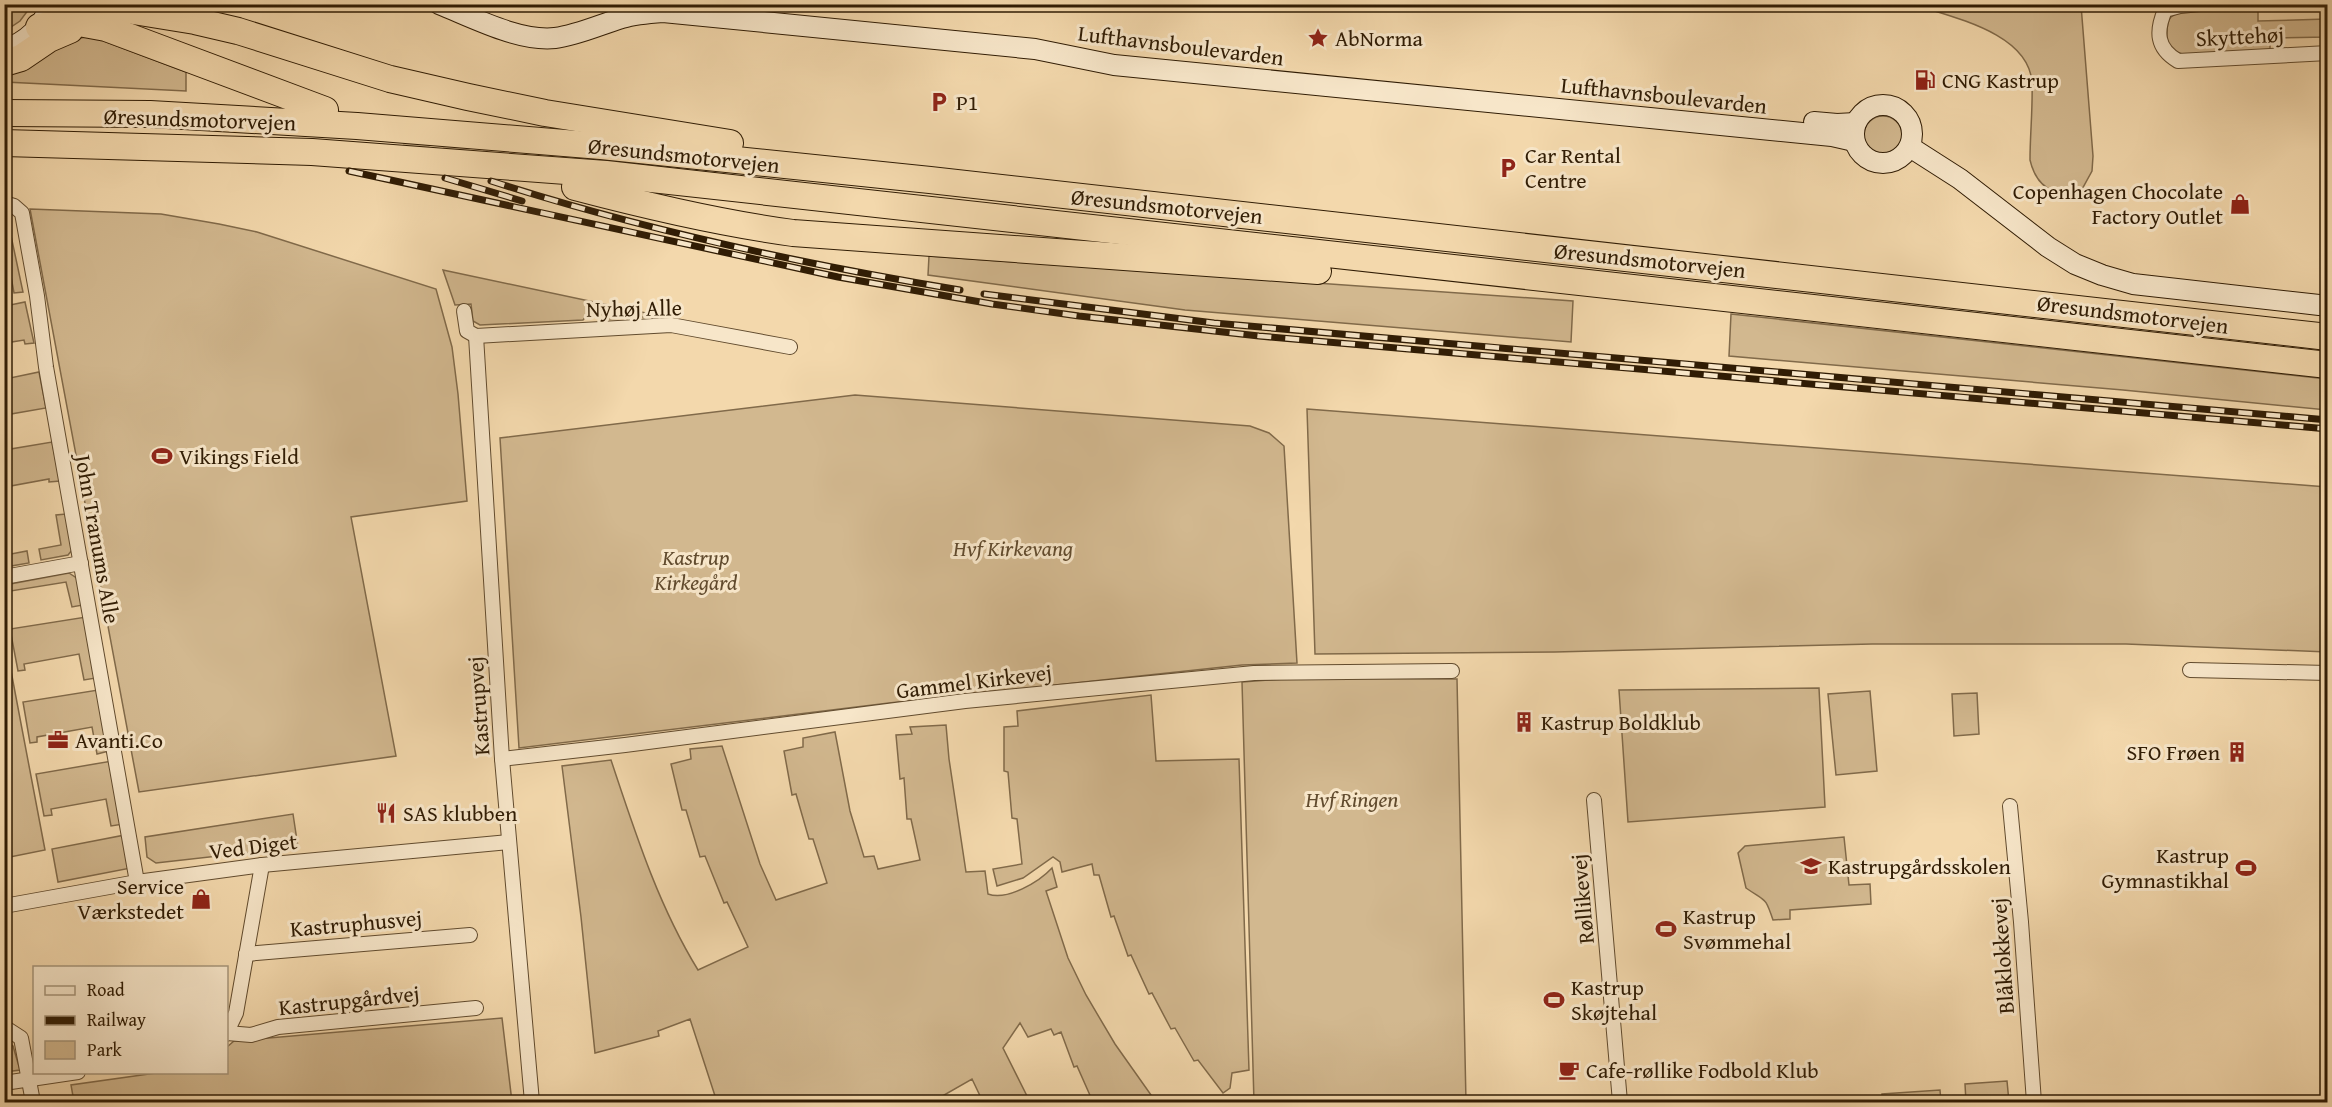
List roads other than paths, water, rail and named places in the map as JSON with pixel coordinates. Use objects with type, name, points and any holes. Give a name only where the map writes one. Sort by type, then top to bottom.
[{"type":"highway","points":[[39,27],[87,14],[195,21],[238,31],[390,79],[468,98],[557,115],[813,155],[930,180]]},
{"type":"highway","points":[[4,63],[21,58],[87,14]]},
{"type":"highway","points":[[87,14],[106,28],[325,110]]},
{"type":"highway","name":"Øresundsmotorvejen","points":[[4,114],[150,114],[357,126],[601,146],[930,180],[2328,337]]},
{"type":"highway","name":"Øresundsmotorvejen","points":[[4,143],[312,152],[606,174],[2328,365]]},
{"type":"highway","points":[[575,187],[678,213],[793,233],[1511,285],[1595,285]]},
{"type":"street","points":[[4,50],[17,45],[39,27],[51,4]]},
{"type":"street","name":"Lufthavnsboulevarden","points":[[439,4],[517,34],[540,38],[574,34],[624,17],[663,12],[1035,49],[1114,65],[1809,134],[1855,132]]},
{"type":"street","points":[[471,4],[523,24],[544,25],[570,22],[621,4]]},
{"type":"street","name":"Lufthavnsboulevarden","points":[[708,4],[1050,39],[1109,53],[1837,124],[1855,132]]},
{"type":"street","name":"Skyttehøj","points":[[2200,4],[2165,10],[2159,24],[2160,38],[2166,54],[2178,61],[2328,53]]},
{"type":"street","points":[[1877,105],[1896,107],[1909,120],[1912,129],[1910,147],[1896,161],[1887,164],[1878,163],[1861,154],[1855,132],[1861,115],[1877,105]]},
{"type":"street","points":[[1910,147],[1960,178],[2048,247],[2075,264],[2102,275],[2133,284],[2328,306]]},
{"type":"street","name":"John Tranums Alle","points":[[9,204],[22,213],[37,296],[46,367],[137,882]]},
{"type":"street","name":"Kastrupvej","points":[[464,311],[467,331],[476,336],[502,759],[532,1102]]},
{"type":"street","name":"Nyhøj Alle","points":[[476,336],[671,325],[790,346]]},
{"type":"street","points":[[4,577],[81,563]]},
{"type":"street","points":[[2190,670],[2328,673]]},
{"type":"street","name":"Gammel Kirkevej","points":[[502,759],[965,701],[1243,674],[1311,671],[1452,671]]},
{"type":"street","name":"Røllikevej","points":[[1594,801],[1620,1102]]},
{"type":"street","name":"Blåklokkevej","points":[[2010,806],[2034,1102]]},
{"type":"street","name":"Ved Diget","points":[[4,906],[137,882],[262,865],[509,842]]},
{"type":"street","points":[[228,1032],[236,1013],[262,865]]},
{"type":"street","name":"Kastruphusvej","points":[[246,954],[470,934]]},
{"type":"street","name":"Kastrupgårdvej","points":[[228,1034],[251,1035],[278,1027],[477,1008]]},
{"type":"street","points":[[4,1027],[21,1038],[33,1102]]},
{"type":"street","points":[[4,1083],[66,1074]]},
{"type":"tunnel","points":[[406,135],[485,160]]},
{"type":"railway","points":[[4,10],[8,11]]},
{"type":"railway","points":[[349,171],[838,277],[992,304],[1079,316],[1259,336],[2328,429]]},
{"type":"railway","points":[[445,178],[522,201]]},
{"type":"railway","points":[[491,181],[606,215],[723,244],[841,269],[960,290]]},
{"type":"railway","points":[[984,294],[1214,323],[2328,420]]},
{"type":"place","name":"AbNorma","points":[[1318,38]]},
{"type":"place","name":"CNG Kastrup","points":[[1925,80]]},
{"type":"place","name":"P1","points":[[939,102]]},
{"type":"place","name":"Car Rental Centre","points":[[1508,168]]},
{"type":"place","name":"Copenhagen Chocolate Factory Outlet","points":[[2240,204]]},
{"type":"place","name":"Vikings Field","points":[[162,456]]},
{"type":"place","name":"Kastrup Boldklub","points":[[1524,722]]},
{"type":"place","name":"Avanti.Co","points":[[58,740]]},
{"type":"place","name":"SFO Frøen","points":[[2237,752]]},
{"type":"place","name":"SAS klubben","points":[[386,813]]},
{"type":"place","name":"Kastrupgårdsskolen","points":[[1811,866]]},
{"type":"place","name":"Kastrup Gymnastikhal","points":[[2246,868]]},
{"type":"place","name":"Service Værkstedet","points":[[201,899]]},
{"type":"place","name":"Kastrup Svømmehal","points":[[1666,929]]},
{"type":"place","name":"Kastrup Skøjtehal","points":[[1554,1000]]},
{"type":"place","name":"Cafe-røllike Fodbold Klub","points":[[1569,1070]]},
{"type":"park label","name":"Hvf Kirkevang","points":[[1013,548]]},
{"type":"park label","name":"Kastrup Kirkegård","points":[[696,570]]},
{"type":"park label","name":"Hvf Ringen","points":[[1352,799]]}]
